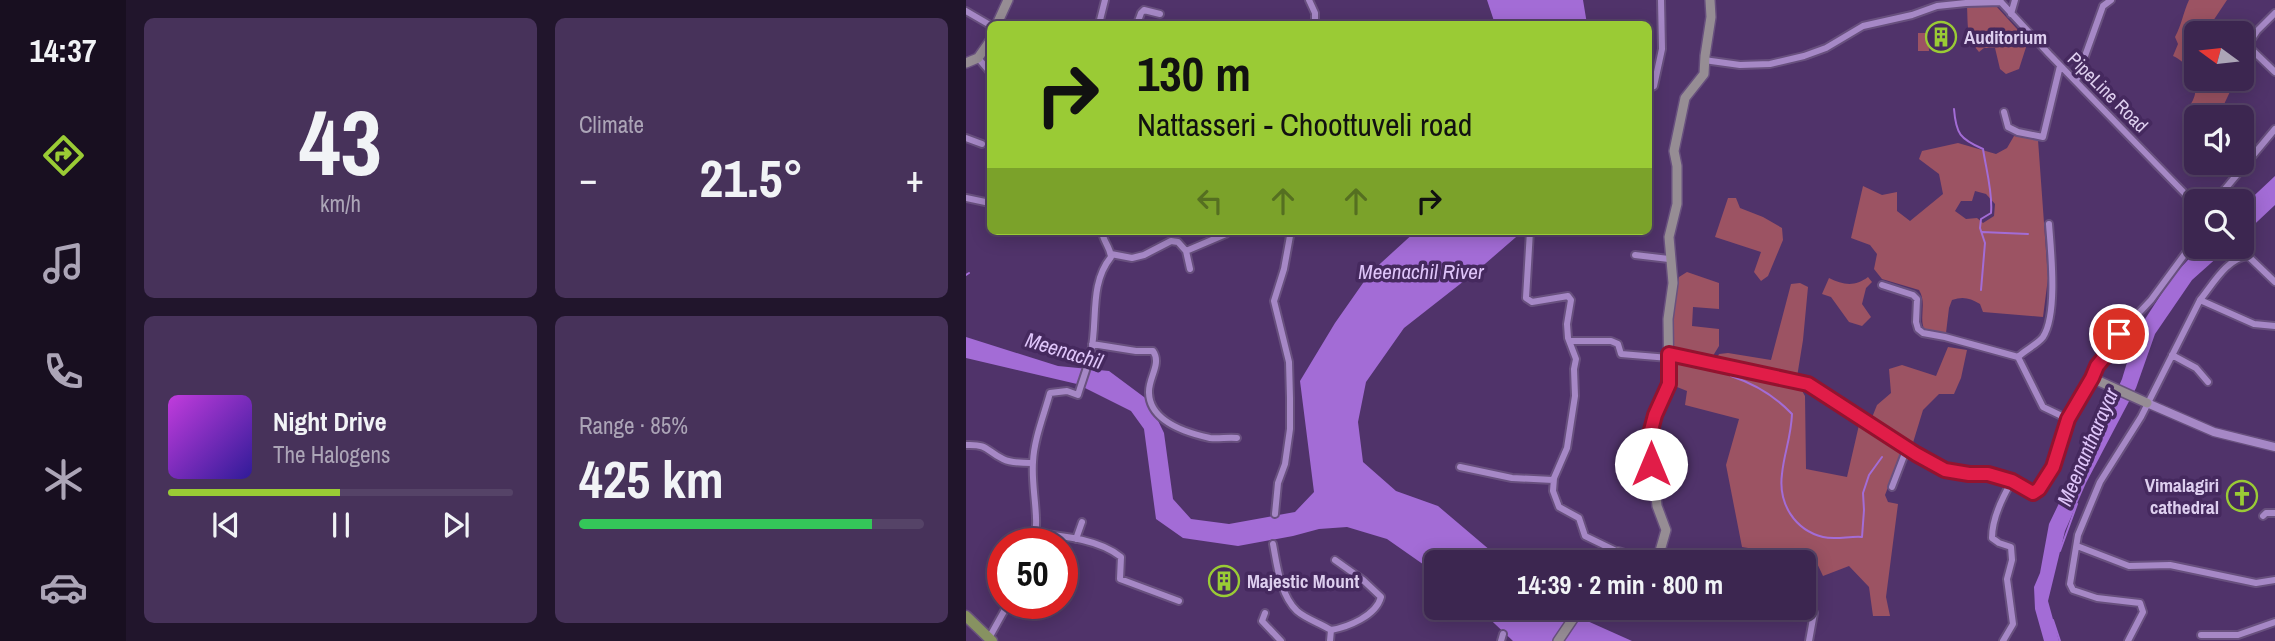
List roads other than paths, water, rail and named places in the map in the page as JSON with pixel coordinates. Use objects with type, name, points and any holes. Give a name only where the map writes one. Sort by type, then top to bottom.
[{"type":"main road","points":[[999,21],[1008,0]]},
{"type":"main road","points":[[1660,550],[1666,530],[1657,506],[1648,450],[1655,415],[1669,384],[1668,319],[1672,283],[1669,237],[1677,204],[1677,166],[1674,151],[1685,99],[1704,74],[1711,17],[1710,0]]},
{"type":"main road","points":[[966,63],[978,58],[987,45]]},
{"type":"main road","points":[[1669,356],[1808,384],[1945,470],[1988,474],[2012,481],[2033,493],[2039,489],[2053,467],[2068,419],[2092,378],[2147,403]]},
{"type":"main road","points":[[966,616],[990,640]]},
{"type":"main road","points":[[1558,641],[1572,620]]},
{"type":"street","points":[[1100,21],[1105,0]]},
{"type":"street","points":[[1310,0],[1315,21]]},
{"type":"street","points":[[1652,87],[1662,49],[1661,0]]},
{"type":"street","points":[[2011,14],[2015,0]]},
{"type":"street","points":[[2076,81],[2103,6],[2111,0]]},
{"type":"street","points":[[1704,60],[1740,65],[1770,64],[1826,48],[1863,26],[1912,15],[1937,6],[2000,1]]},
{"type":"street","name":"PipeLine Road","points":[[2000,1],[2184,193]]},
{"type":"street","points":[[1138,21],[1144,10],[1160,14]]},
{"type":"street","points":[[966,11],[987,23]]},
{"type":"street","points":[[2275,13],[2249,43],[2250,48],[2275,72]]},
{"type":"street","points":[[978,58],[987,68]]},
{"type":"street","points":[[2004,112],[2008,127],[2043,137],[2060,66]]},
{"type":"street","points":[[2225,189],[2275,129]]},
{"type":"street","points":[[966,138],[982,144]]},
{"type":"street","points":[[966,198],[987,202]]},
{"type":"street","points":[[2018,356],[2042,339],[2048,326],[2053,275],[2049,224]]},
{"type":"street","points":[[1035,528],[1036,502],[1032,463],[1050,393],[1067,391],[1078,395],[1080,390],[1092,344],[1097,288],[1104,265],[1111,257],[1111,248],[1102,235]]},
{"type":"street","points":[[1186,251],[1224,235]]},
{"type":"street","points":[[1275,514],[1278,483],[1285,464],[1290,429],[1290,388],[1289,362],[1274,301],[1284,269],[1290,235]]},
{"type":"street","points":[[1530,235],[1526,298],[1532,302],[1568,296],[1571,300],[1567,324],[1576,359],[1575,396],[1567,448],[1553,480],[1554,499],[1559,507],[1579,518],[1585,536],[1614,550]]},
{"type":"street","points":[[1111,254],[1132,258],[1171,241],[1178,242],[1186,251],[1190,269]]},
{"type":"street","points":[[1635,255],[1669,259]]},
{"type":"street","points":[[2092,378],[2119,334],[2151,300],[2184,255]]},
{"type":"street","points":[[2128,641],[2143,612],[2140,603],[2097,598],[2073,590],[2070,584],[2078,535],[2100,482],[2141,417],[2200,300],[2237,258],[2248,256],[2275,282]]},
{"type":"street","points":[[1882,285],[1913,295],[1917,299],[1916,322],[1923,333],[2018,356],[2043,407],[2068,419]]},
{"type":"street","points":[[2200,300],[2254,324],[2275,326]]},
{"type":"street","points":[[1570,341],[1611,341],[1618,344],[1621,354],[1669,356]]},
{"type":"street","points":[[1092,344],[1153,351],[1156,365],[1149,394],[1156,411],[1165,422],[1214,438],[1237,438]]},
{"type":"street","points":[[2172,355],[2196,369],[2208,382]]},
{"type":"street","points":[[2147,403],[2214,432],[2275,447]]},
{"type":"street","points":[[966,445],[985,446],[1005,460],[1032,463]]},
{"type":"street","points":[[1892,488],[1907,448]]},
{"type":"street","points":[[1460,467],[1512,478],[1553,480]]},
{"type":"street","points":[[2003,641],[2013,624],[2007,579],[2012,561],[2011,547],[1992,538],[1992,527],[2012,481]]},
{"type":"street","points":[[2263,516],[2266,513],[2275,513]]},
{"type":"street","points":[[1078,533],[1082,522]]},
{"type":"street","points":[[1078,540],[1100,545],[1118,554],[1121,560],[1120,579],[1179,601]]},
{"type":"street","points":[[1273,544],[1284,590],[1291,604],[1298,612],[1331,630],[1343,628],[1373,611],[1381,597],[1363,580],[1335,561]]},
{"type":"street","points":[[2077,546],[2129,566],[2171,565],[2256,583],[2275,580]]},
{"type":"street","points":[[1265,613],[1262,621],[1281,641]]},
{"type":"street","points":[[990,640],[1000,619]]},
{"type":"street","points":[[1809,641],[1813,620]]},
{"type":"street","points":[[2201,635],[2238,635],[2275,622]]},
{"type":"street","points":[[1330,641],[1331,630]]},
{"type":"water","points":[[1487,0],[1583,0],[1586,21],[1494,21]]},
{"type":"water","points":[[2275,176],[2275,205],[2254,225],[2254,196]]},
{"type":"water","name":"Meenachil River","points":[[1412,235],[1518,235],[1404,328],[1366,382],[1358,422],[1363,462],[1396,491],[1438,506],[1490,550],[1424,550],[1424,565],[1387,539],[1347,527],[1319,529],[1238,546],[1183,538],[1156,519],[1144,429],[1131,411],[1077,384],[966,358],[966,337],[1058,366],[1109,371],[1148,400],[1164,433],[1173,499],[1191,519],[1229,524],[1295,512],[1314,492],[1300,381],[1335,323],[1370,273]]},
{"type":"water","points":[[2189,259],[2216,259],[2192,280],[2155,334],[2136,388],[2086,483],[2065,531],[2048,601],[2059,641],[2044,641],[2035,609],[2034,587],[2040,573],[2049,524],[2105,417],[2122,379],[2136,333],[2173,276]]},
{"type":"water","points":[[1491,620],[1585,620],[1632,641],[1513,641]]},
{"type":"waterway","points":[[1954,109],[1961,135],[1983,149],[1990,189],[1991,213],[1981,219],[1980,228],[1985,243],[1981,290]]},
{"type":"waterway","points":[[1982,232],[2028,234]]},
{"type":"waterway","points":[[1731,376],[1764,391],[1792,414],[1781,485],[1790,514],[1813,534],[1828,538],[1862,537],[1863,493],[1869,475],[1882,457]]},
{"type":"waterway","name":"Meenantharayar","points":[[2060,551],[2077,504]]},
{"type":"waterway","name":"Meenantharayar","points":[[2053,620],[2060,641]]},
{"type":"place","name":"Auditorium","points":[[1941,37]]},
{"type":"place","name":"Vimalagiri cathedral","points":[[2242,496]]},
{"type":"place","name":"Majestic Mount","points":[[1224,581]]},
{"type":"water label","name":"Meenachil","points":[[1064,351]]}]
